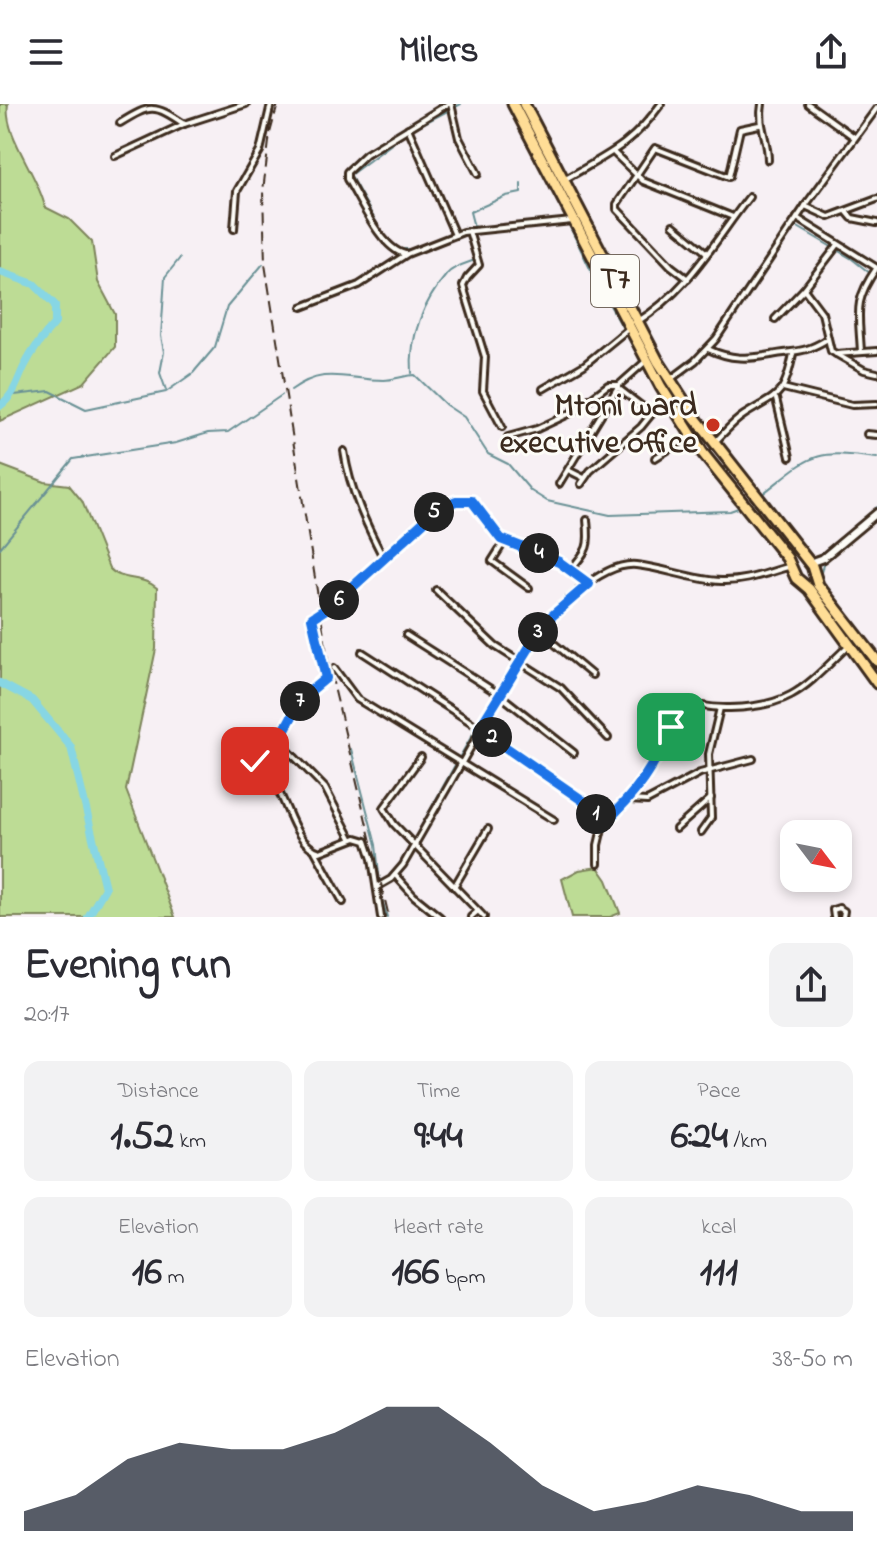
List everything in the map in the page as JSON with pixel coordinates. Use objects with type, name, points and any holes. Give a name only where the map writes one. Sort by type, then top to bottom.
[{"type":"highway","name":"T7","points":[[513,104],[628,329],[690,435],[877,683]]},
{"type":"highway","name":"T7","points":[[524,104],[670,380],[809,563],[818,585],[877,661]]},
{"type":"highway","points":[[809,563],[800,563],[793,572],[808,581],[814,574]]},
{"type":"street","points":[[120,123],[153,104],[171,112],[184,124]]},
{"type":"street","points":[[115,156],[184,124],[246,104]]},
{"type":"street","points":[[234,229],[237,191],[260,151],[271,104]]},
{"type":"street","points":[[407,254],[396,252],[386,244],[346,175],[348,169],[366,154],[448,104],[459,138],[478,174]]},
{"type":"street","points":[[563,180],[614,153],[641,132],[661,104]]},
{"type":"street","points":[[762,104],[759,125],[767,142],[768,160]]},
{"type":"street","points":[[808,104],[854,137]]},
{"type":"street","points":[[670,380],[708,349],[805,206],[877,108]]},
{"type":"street","points":[[688,279],[671,266],[617,209],[619,200],[656,148],[729,177],[740,129],[759,125]]},
{"type":"street","points":[[408,128],[455,235]]},
{"type":"street","points":[[614,153],[635,176],[733,217]]},
{"type":"street","points":[[637,322],[663,306],[688,279],[749,197]]},
{"type":"street","points":[[805,206],[829,217],[877,199]]},
{"type":"street","points":[[847,212],[852,218],[877,223]]},
{"type":"street","points":[[797,218],[837,246],[877,268],[862,289],[858,303],[861,352]]},
{"type":"street","points":[[302,307],[359,285],[407,254],[455,235],[572,221]]},
{"type":"street","points":[[673,225],[707,253]]},
{"type":"street","points":[[469,231],[479,265],[463,286],[485,357],[483,391],[502,427]]},
{"type":"street","points":[[775,319],[804,289],[837,246]]},
{"type":"street","points":[[804,289],[820,310],[826,340],[835,354],[864,370],[877,373]]},
{"type":"street","points":[[543,389],[584,365],[628,329]]},
{"type":"street","points":[[708,349],[744,360],[810,351],[826,340]]},
{"type":"street","points":[[835,354],[877,351]]},
{"type":"street","points":[[716,441],[742,416],[776,399],[783,388],[793,354]]},
{"type":"street","points":[[559,484],[618,387],[646,361]]},
{"type":"street","points":[[508,437],[545,426],[589,402],[608,385],[618,387],[652,414]]},
{"type":"street","points":[[783,388],[852,405],[877,404]]},
{"type":"street","points":[[568,470],[582,481],[637,432],[666,396]]},
{"type":"street","points":[[776,399],[790,457]]},
{"type":"street","points":[[867,434],[877,435]]},
{"type":"street","points":[[655,458],[690,435]]},
{"type":"street","points":[[344,451],[349,480],[362,517],[384,559]]},
{"type":"street","points":[[343,902],[315,851],[291,821],[277,791],[253,768],[255,761],[277,739],[302,698],[326,678],[312,618],[384,559],[427,518],[456,501],[472,501],[505,541],[544,554],[589,584]]},
{"type":"street","points":[[809,563],[823,558],[877,513]]},
{"type":"street","points":[[570,570],[587,552],[590,541],[587,520]]},
{"type":"street","points":[[505,541],[492,561],[529,588]]},
{"type":"street","points":[[814,574],[823,558]]},
{"type":"street","points":[[377,887],[395,875],[415,844],[479,729],[539,631],[558,608],[589,584],[625,566],[719,581],[793,572]]},
{"type":"street","points":[[436,590],[495,646],[561,688],[608,738]]},
{"type":"street","points":[[539,631],[592,675]]},
{"type":"street","points":[[406,635],[500,695],[574,753]]},
{"type":"street","points":[[598,864],[598,845],[604,823],[629,800],[663,747],[674,707],[704,704],[720,708],[758,706],[800,692],[849,645]]},
{"type":"street","points":[[362,652],[582,800],[604,823]]},
{"type":"street","points":[[334,668],[360,701],[554,820]]},
{"type":"street","points":[[701,832],[711,818],[709,754],[720,708]]},
{"type":"street","points":[[277,739],[325,788],[351,838]]},
{"type":"street","points":[[421,757],[384,807],[394,824],[484,917]]},
{"type":"street","points":[[629,800],[647,801],[711,770],[753,759]]},
{"type":"street","points":[[676,829],[711,798]]},
{"type":"street","points":[[454,887],[488,829]]},
{"type":"street","points":[[315,851],[351,838],[360,838],[368,846],[381,917]]},
{"type":"street","points":[[395,875],[440,917]]},
{"type":"street","points":[[834,917],[833,910],[839,908],[844,911],[843,917]]},
{"type":"street","points":[[471,917],[478,911]]},
{"type":"green space","points":[[0,104],[8,104],[11,129],[45,207],[69,219],[92,242],[98,282],[115,314],[115,347],[84,383],[0,421]]},
{"type":"green space","points":[[0,465],[45,482],[69,485],[82,501],[109,568],[157,588],[156,649],[126,790],[175,917],[0,917]]},
{"type":"green space","points":[[598,867],[607,880],[620,913],[610,917],[572,917],[562,879],[579,870]]},
{"type":"waterway","points":[[384,236],[350,175],[409,131],[461,104]]},
{"type":"waterway","points":[[597,163],[634,138],[664,104]]},
{"type":"waterway","points":[[856,132],[876,104]]},
{"type":"waterway","points":[[815,189],[851,138]]},
{"type":"waterway","points":[[540,165],[594,277],[652,380]]},
{"type":"waterway","points":[[474,227],[470,212],[506,196],[521,193],[521,184]]},
{"type":"waterway","points":[[801,219],[806,210]]},
{"type":"waterway","points":[[397,249],[414,249],[467,228],[514,225]]},
{"type":"waterway","points":[[713,349],[796,226],[871,274]]},
{"type":"waterway","points":[[166,390],[160,373],[164,352],[161,336],[165,277],[180,258]]},
{"type":"waterway","points":[[412,373],[416,333],[431,296],[449,272],[475,260]]},
{"type":"waterway","points":[[14,395],[50,391],[86,409],[166,392],[193,373],[215,347],[227,307],[263,264]]},
{"type":"waterway","points":[[0,272],[34,284],[55,305],[55,323],[31,355],[12,393],[0,406]]},
{"type":"waterway","points":[[687,369],[703,359]]},
{"type":"waterway","points":[[291,390],[303,382],[326,376],[384,380],[415,375],[446,405],[464,417],[488,454],[508,464],[531,491],[547,501],[610,515],[730,511],[741,507]]},
{"type":"waterway","points":[[0,548],[73,459],[176,443],[208,433],[228,432],[282,395]]},
{"type":"waterway","points":[[761,495],[813,458],[838,454],[877,458]]},
{"type":"waterway","points":[[821,554],[877,507]]},
{"type":"waterway","points":[[820,576],[823,565]]},
{"type":"waterway","points":[[674,571],[695,576]]},
{"type":"waterway","points":[[570,601],[594,585]]},
{"type":"waterway","points":[[519,659],[544,620],[563,602]]},
{"type":"waterway","points":[[523,661],[549,622]]},
{"type":"waterway","points":[[498,692],[516,663]]},
{"type":"waterway","points":[[503,695],[520,666]]},
{"type":"waterway","points":[[0,683],[32,700],[71,747],[105,888],[88,917]]},
{"type":"waterway","points":[[478,725],[495,697]]},
{"type":"waterway","points":[[459,758],[474,732]]},
{"type":"waterway","points":[[351,749],[376,845],[380,884]]},
{"type":"waterway","points":[[419,830],[455,765]]},
{"type":"waterway","points":[[380,892],[387,917]]},
{"type":"railway","points":[[278,104],[270,133],[263,191],[265,264],[329,666],[389,917]]},
{"type":"place","name":"Mtoni ward executive office","points":[[713,425]]},
{"type":"route","points":[[255,761],[285,729],[302,698],[326,678],[325,663],[312,618],[335,603],[438,509],[464,500],[472,501],[501,539],[544,554],[589,584],[545,622],[479,729],[582,800],[604,823],[629,800],[646,777],[671,727]]}]
